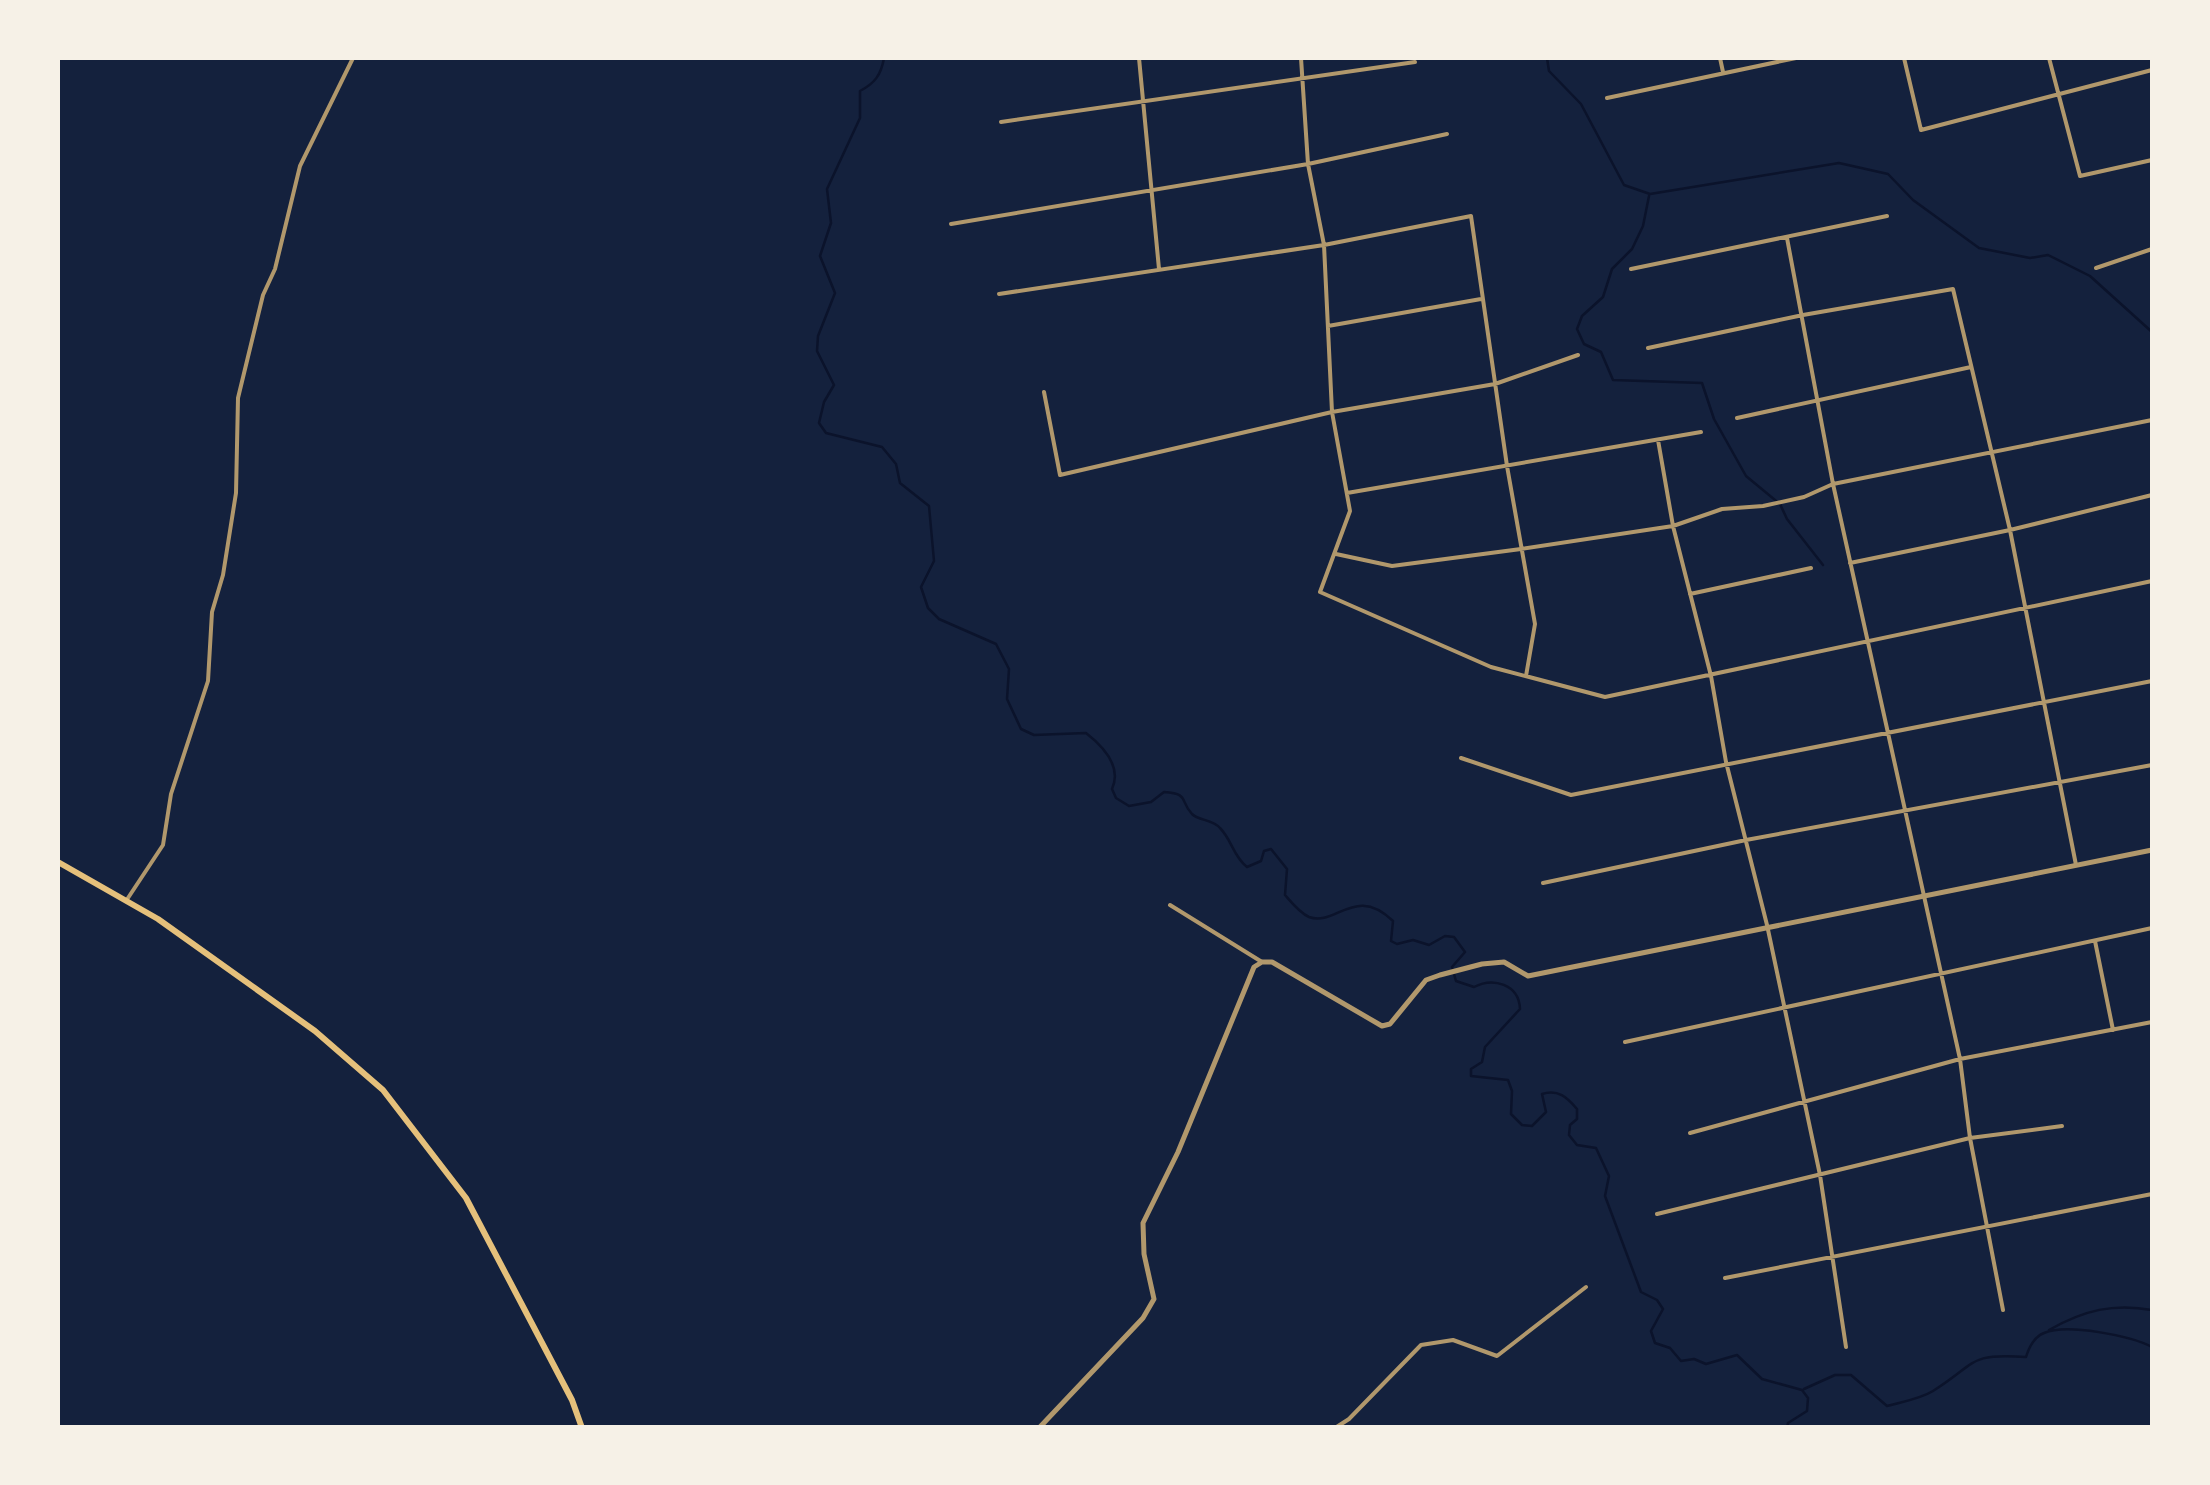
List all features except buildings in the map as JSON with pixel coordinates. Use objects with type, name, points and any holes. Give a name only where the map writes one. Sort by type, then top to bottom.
[{"type":"main road","points":[[58,862],[126,900],[315,1031],[383,1090],[466,1198],[572,1400],[582,1428]]},
{"type":"street","points":[[126,900],[163,845],[171,794],[208,682],[212,612],[223,576],[236,493],[238,398],[264,295],[300,166],[353,58]]},
{"type":"street","points":[[1139,58],[1159,269]]},
{"type":"street","points":[[1301,58],[1308,164],[1324,245],[1332,412],[1350,512],[1320,592],[1491,667],[1605,698],[2152,582]]},
{"type":"street","points":[[1720,58],[1722,73]]},
{"type":"street","points":[[1608,98],[1796,58]]},
{"type":"street","points":[[1904,58],[1921,130],[2152,70]]},
{"type":"street","points":[[2049,58],[2080,176],[2152,160]]},
{"type":"street","points":[[1001,122],[1414,62]]},
{"type":"street","points":[[951,224],[1308,164],[1447,134]]},
{"type":"street","points":[[999,294],[1324,245],[1471,216],[1506,466],[1535,624],[1526,676]]},
{"type":"street","points":[[1631,269],[1887,216]]},
{"type":"street","points":[[1787,238],[1833,484],[1960,1059],[1970,1138],[2003,1310]]},
{"type":"street","points":[[2096,268],[2152,250]]},
{"type":"street","points":[[1648,348],[1953,289],[2010,530],[2076,865]]},
{"type":"street","points":[[1328,326],[1483,299]]},
{"type":"street","points":[[1044,392],[1060,475],[1332,412],[1495,384],[1578,355]]},
{"type":"street","points":[[1738,418],[1971,367]]},
{"type":"street","points":[[1336,554],[1392,566],[1673,526],[1722,509],[1804,497],[1833,484],[2152,420]]},
{"type":"street","points":[[1347,493],[1701,432]]},
{"type":"street","points":[[1658,440],[1673,526],[1711,676],[1726,762],[1767,925],[1820,1175],[1846,1347]]},
{"type":"street","points":[[1850,563],[2152,495]]},
{"type":"street","points":[[1690,594],[1811,568]]},
{"type":"street","points":[[1461,758],[1571,795],[2152,681]]},
{"type":"street","points":[[1544,883],[1746,840],[2152,765]]},
{"type":"street","points":[[1170,905],[1262,962],[1272,962],[1382,1026],[1390,1024],[1426,980],[1482,964],[1504,962],[1528,976],[2152,850]]},
{"type":"street","points":[[1626,1042],[2152,928]]},
{"type":"street","points":[[2095,940],[2113,1030]]},
{"type":"street","points":[[1039,1428],[1143,1318],[1154,1299],[1144,1254],[1144,1223],[1178,1152],[1254,967],[1262,962]]},
{"type":"street","points":[[1690,1133],[1960,1059],[2152,1022]]},
{"type":"street","points":[[1658,1214],[1970,1138],[2062,1126]]},
{"type":"street","points":[[1725,1278],[2152,1194]]},
{"type":"street","points":[[1336,1428],[1350,1419],[1420,1345],[1453,1340],[1497,1356],[1586,1287]]},
{"type":"waterway","points":[[884,58],[876,78],[860,91],[860,118],[827,189],[831,223],[820,256],[835,293],[818,336],[817,351],[834,385],[824,402],[819,423],[826,433],[882,447],[896,464],[900,483],[929,506],[934,561],[921,587],[928,608],[939,619],[996,644],[1009,669],[1007,699],[1021,729],[1034,735],[1086,733],[1099,745],[1113,765],[1112,789],[1116,798],[1129,806],[1151,802],[1164,792],[1178,794],[1192,814],[1220,828],[1247,867],[1261,861],[1264,851],[1271,849],[1287,869],[1285,895],[1309,917],[1319,919],[1368,906],[1393,921],[1391,941],[1397,944],[1413,940],[1429,945],[1445,936],[1454,937],[1465,952],[1452,967],[1456,981],[1474,987],[1497,983],[1510,988],[1520,1009],[1485,1047],[1482,1062],[1471,1069],[1471,1076],[1508,1080],[1512,1091],[1511,1114],[1522,1125],[1532,1126],[1546,1112],[1542,1094],[1557,1093],[1577,1109],[1569,1135],[1577,1145],[1596,1148],[1609,1176],[1605,1196],[1641,1292],[1657,1300],[1663,1309],[1651,1331],[1655,1343],[1670,1348],[1681,1361],[1694,1359],[1706,1364],[1737,1355],[1762,1379],[1802,1390],[1808,1398],[1807,1411],[1788,1423],[1787,1428]]},
{"type":"waterway","points":[[1547,58],[1549,71],[1581,104],[1624,185],[1650,194],[1839,163],[1888,174],[1913,200],[1979,248],[2030,258],[2048,255],[2090,276],[2152,332]]},
{"type":"waterway","points":[[1649,196],[1643,226],[1632,249],[1612,269],[1603,297],[1582,316],[1577,329],[1584,344],[1601,352],[1613,380],[1702,383],[1714,419],[1746,476],[1780,504],[1823,565]]},
{"type":"waterway","points":[[2049,1330],[2099,1310],[2152,1310]]},
{"type":"waterway","points":[[1804,1389],[1835,1375],[1851,1375],[1887,1406],[1928,1394],[1974,1362],[1993,1357],[2026,1357],[2037,1337],[2054,1330],[2099,1332],[2152,1347]]}]
